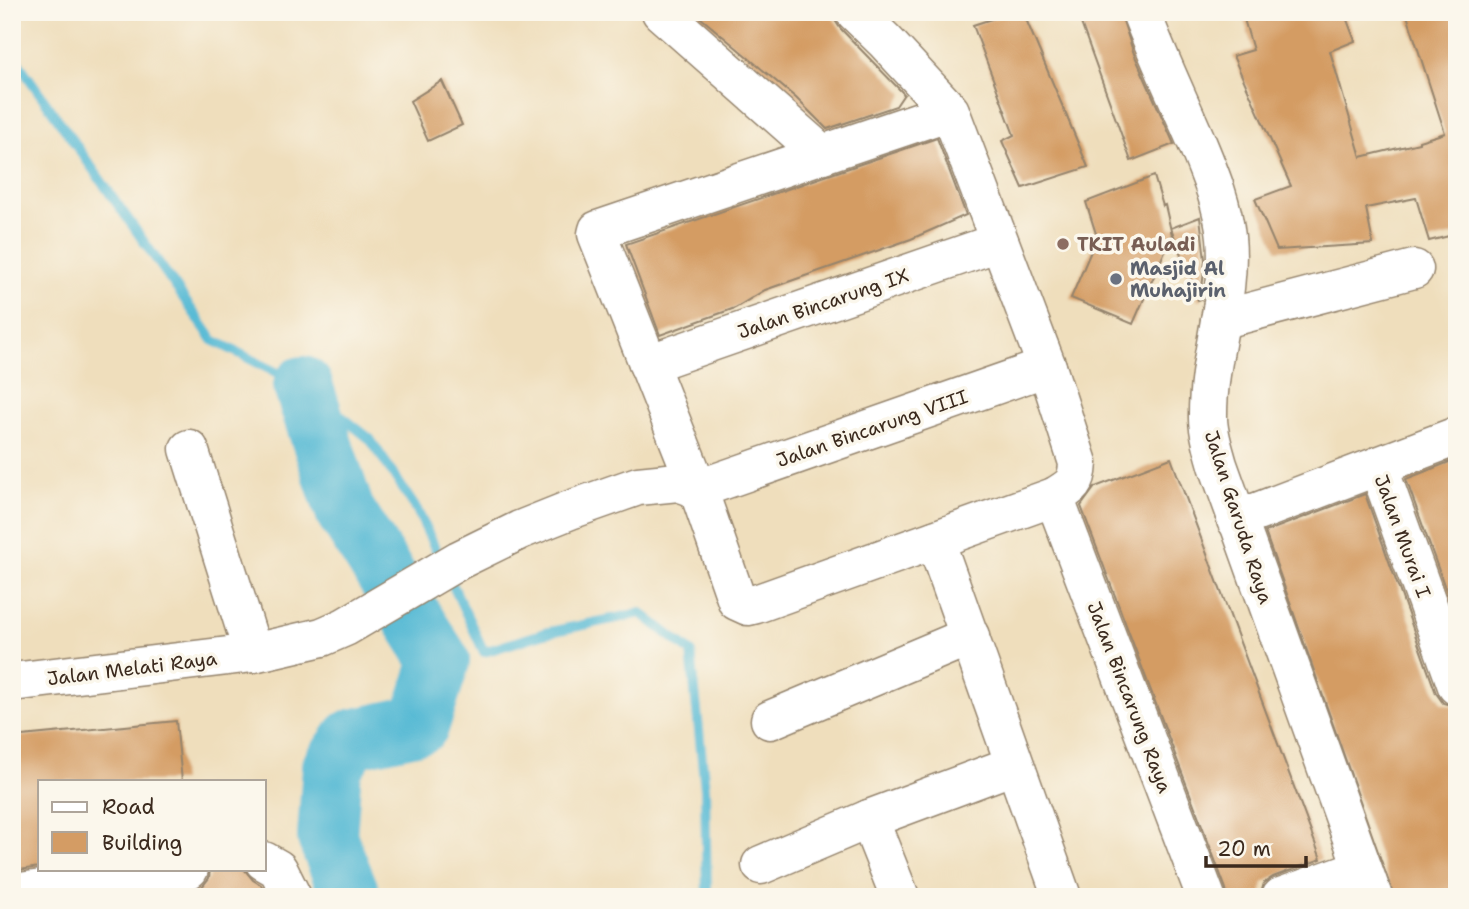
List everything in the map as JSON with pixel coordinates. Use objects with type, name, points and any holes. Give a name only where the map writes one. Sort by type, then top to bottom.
[{"type":"street","points":[[662,12],[822,154]]},
{"type":"street","points":[[855,12],[950,111],[1047,367],[1078,463],[1077,478],[1068,489],[1054,497],[748,606],[737,601],[698,489],[597,234],[598,230],[950,111]]},
{"type":"street","name":"Jalan Garuda Raya","points":[[1141,12],[1210,174],[1226,234],[1228,264],[1211,371],[1208,421],[1218,465],[1367,882]]},
{"type":"street","name":"Jalan Bincarung IX","points":[[648,364],[999,242]]},
{"type":"street","points":[[1220,320],[1414,268]]},
{"type":"street","name":"Jalan Bincarung VIII","points":[[698,489],[1047,367]]},
{"type":"street","points":[[1236,520],[1457,436]]},
{"type":"street","points":[[189,449],[253,653]]},
{"type":"street","name":"Jalan Murai I","points":[[1378,466],[1457,686]]},
{"type":"street","name":"Jalan Melati Raya","points":[[12,682],[253,653],[322,637],[459,560],[520,530],[638,486],[678,482],[698,489]]},
{"type":"street","name":"Jalan Bincarung Raya","points":[[1054,497],[1206,897]]},
{"type":"street","points":[[935,540],[1062,897]]},
{"type":"street","points":[[769,720],[970,636]]},
{"type":"street","points":[[761,865],[869,819],[1014,765]]},
{"type":"street","points":[[869,819],[900,897]]},
{"type":"street","points":[[266,861],[278,869],[292,897]]},
{"type":"street","points":[[12,893],[136,886],[186,870]]},
{"type":"street","points":[[1281,897],[1367,882]]},
{"type":"building","points":[[694,12],[834,12],[834,19],[840,28],[904,94],[896,106],[827,129],[796,98]]},
{"type":"building","points":[[1013,12],[1023,12],[1088,167],[1023,188],[1002,141],[1014,135],[973,25]]},
{"type":"building","points":[[1077,12],[1120,12],[1134,54],[1174,144],[1131,161]]},
{"type":"building","points":[[1242,12],[1344,12],[1355,41],[1330,51],[1361,157],[1419,143],[1445,133],[1406,12],[1453,12],[1457,25],[1457,234],[1429,241],[1416,198],[1366,208],[1373,244],[1277,250],[1255,199],[1291,186],[1233,56],[1253,50]]},
{"type":"building","points":[[442,81],[462,125],[428,141],[410,101]]},
{"type":"building","points":[[937,138],[966,215],[911,239],[765,290],[735,308],[660,335],[626,244]]},
{"type":"building","points":[[1154,176],[1172,235],[1133,324],[1071,298],[1097,237],[1086,202]]},
{"type":"building","points":[[1200,217],[1205,260],[1201,299],[1198,300],[1171,228]]},
{"type":"building","points":[[1171,458],[1321,859],[1273,877],[1264,883],[1260,897],[1227,897],[1081,506],[1095,487]]},
{"type":"building","points":[[1457,459],[1457,621],[1406,479]]},
{"type":"building","points":[[1365,494],[1436,693],[1443,703],[1457,707],[1457,897],[1394,897],[1265,532]]},
{"type":"building","points":[[176,721],[182,780],[38,780],[38,867],[12,871],[12,737]]},
{"type":"building","points":[[210,870],[245,870],[261,885],[267,897],[147,897],[192,891],[202,887],[209,878]]},
{"type":"waterway","points":[[12,54],[213,340],[303,386],[370,439],[417,510],[441,561]]},
{"type":"waterway","points":[[303,386],[345,511],[440,661],[420,724],[352,739],[332,767],[327,837],[351,897]]},
{"type":"waterway","points":[[448,575],[484,652],[545,633],[641,613],[691,652],[705,789],[707,897]]},
{"type":"place","name":"TKIT Auladi","points":[[1063,244]]},
{"type":"place","name":"Masjid Al Muhajirin","points":[[1116,279]]}]
